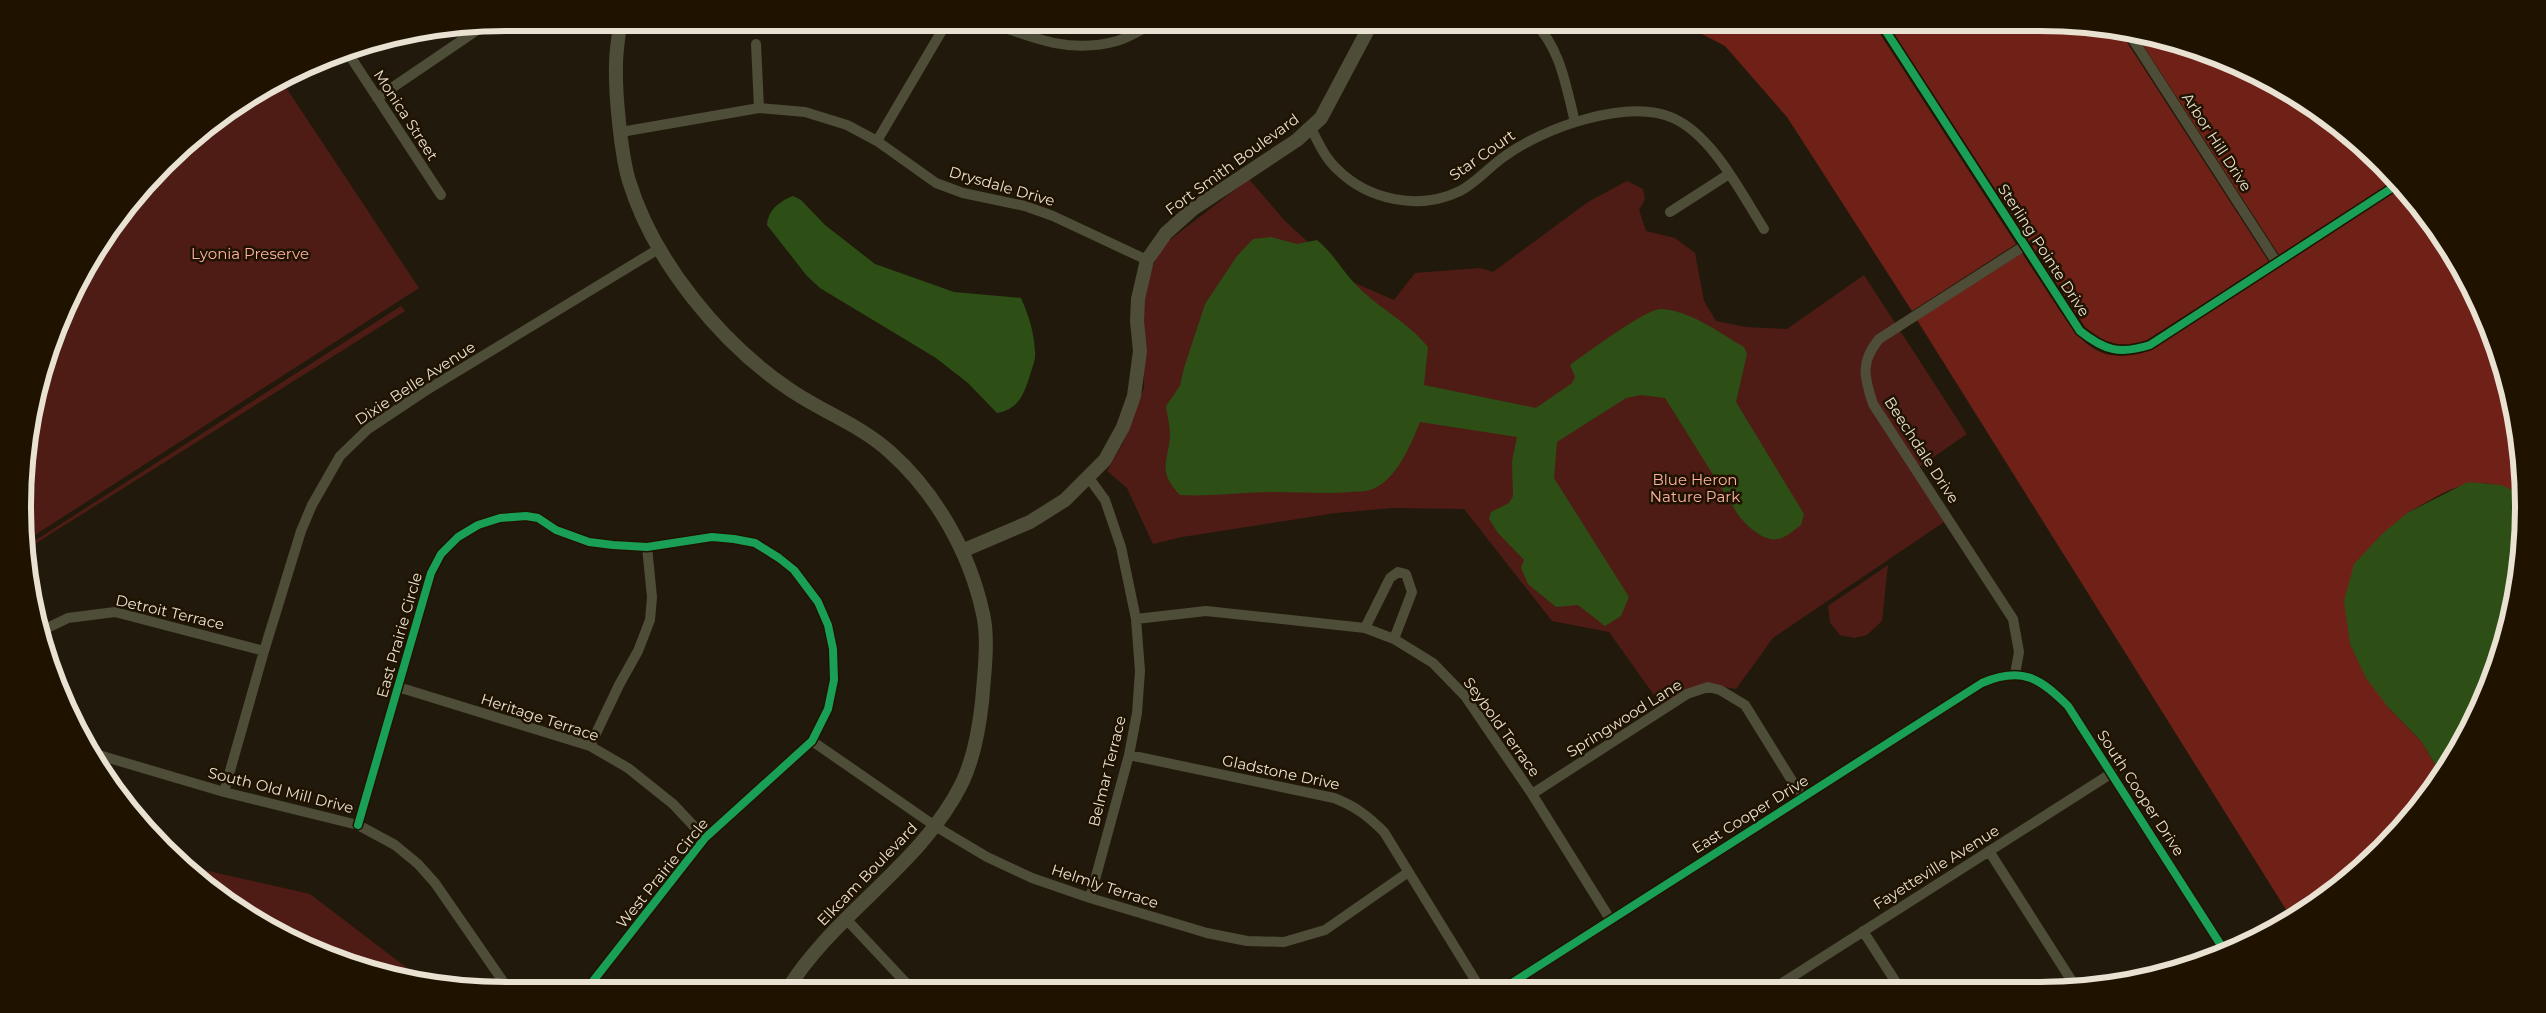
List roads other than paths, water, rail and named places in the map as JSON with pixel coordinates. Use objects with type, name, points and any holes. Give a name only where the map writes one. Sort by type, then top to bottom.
[{"type":"street","name":"Elkcam Boulevard","points":[[619,31],[616,64],[621,132],[628,179],[639,209],[660,248],[695,300],[723,333],[761,368],[791,391],[860,428],[891,453],[927,493],[962,551],[984,616],[984,673],[978,733],[963,782],[935,826],[914,853],[818,947],[793,982]]},
{"type":"street","points":[[877,141],[942,31]]},
{"type":"street","points":[[1016,31],[1060,46],[1091,46],[1118,41],[1137,31]]},
{"type":"street","name":"Fort Smith Boulevard","points":[[962,551],[1030,522],[1065,500],[1105,460],[1124,427],[1134,396],[1140,351],[1137,321],[1138,299],[1148,260],[1166,233],[1193,209],[1297,140],[1311,128],[1334,96],[1339,81],[1367,31]]},
{"type":"street","points":[[1543,31],[1558,57],[1575,122]]},
{"type":"street","name":"Sterling Pointe Drive","points":[[1886,31],[2080,331],[2098,345],[2118,351],[2136,350],[2150,345],[2392,188]]},
{"type":"street","points":[[377,98],[474,32]]},
{"type":"street","name":"Arbor Hill Drive","points":[[2134,40],[2277,263]]},
{"type":"street","points":[[756,44],[759,108]]},
{"type":"street","name":"Monica Street","points":[[351,57],[441,196]]},
{"type":"street","name":"Drysdale Drive","points":[[621,132],[759,108],[805,112],[846,125],[877,141],[936,183],[963,193],[1025,206],[1054,216],[1148,260]]},
{"type":"street","name":"Star Court","points":[[1311,128],[1321,148],[1336,169],[1363,189],[1399,200],[1429,200],[1459,192],[1504,156],[1532,139],[1575,122],[1618,113],[1648,112],[1674,118],[1698,136],[1714,152],[1764,229]]},
{"type":"street","points":[[1670,212],[1729,174]]},
{"type":"street","name":"Beechdale Drive","points":[[2015,674],[2019,652],[2013,619],[1874,404],[1865,370],[1868,352],[1878,339],[2024,246]]},
{"type":"street","name":"Dixie Belle Avenue","points":[[224,792],[264,651],[301,531],[312,505],[340,456],[368,429],[425,391],[660,248]]},
{"type":"street","name":"Belmar Terrace","points":[[1089,478],[1105,500],[1121,547],[1136,619],[1140,671],[1137,713],[1129,755],[1090,898]]},
{"type":"street","name":"East Prairie Circle","points":[[358,825],[431,573],[441,554],[458,537],[478,524],[500,518],[526,516],[538,518],[556,530],[589,542],[647,546],[712,537],[734,539],[755,543],[779,558],[794,570],[818,602],[828,625],[833,649],[834,680],[828,710],[812,741]]},
{"type":"street","points":[[590,746],[638,650],[650,620],[652,597],[647,546]]},
{"type":"street","points":[[1365,628],[1390,578],[1398,572],[1406,574],[1412,592],[1394,639]]},
{"type":"street","name":"Seybold Terrace","points":[[1136,619],[1206,611],[1365,628],[1394,639],[1433,663],[1465,696],[1532,794],[1610,919]]},
{"type":"street","name":"Detroit Terrace","points":[[47,628],[68,618],[115,612],[264,651]]},
{"type":"street","name":"South Cooper Drive","points":[[2015,674],[2033,678],[2050,688],[2068,706],[2221,946]]},
{"type":"street","name":"East Cooper Drive","points":[[1513,982],[1982,683],[2015,674]]},
{"type":"street","name":"Heritage Terrace","points":[[398,687],[590,746],[628,768],[672,804],[705,838]]},
{"type":"street","name":"Springwood Lane","points":[[1532,794],[1687,694],[1708,687],[1720,690],[1745,705],[1802,797]]},
{"type":"street","name":"Helmly Terrace","points":[[812,741],[935,826],[987,857],[1032,878],[1090,898],[1207,933],[1247,942],[1284,942],[1325,930],[1407,873]]},
{"type":"street","name":"West Prairie Circle","points":[[592,982],[705,838],[812,741]]},
{"type":"street","name":"Gladstone Drive","points":[[1129,755],[1334,798],[1352,804],[1368,815],[1384,832],[1407,873],[1476,982]]},
{"type":"street","name":"South Old Mill Drive","points":[[102,756],[224,792],[358,825],[395,845],[424,870],[435,883],[503,982]]},
{"type":"street","name":"Fayetteville Avenue","points":[[1784,982],[2112,773]]},
{"type":"street","points":[[1988,851],[2072,981]]},
{"type":"street","points":[[847,920],[905,982]]},
{"type":"street","points":[[1863,931],[1896,982]]},
{"type":"park label","name":"Lyonia Preserve","points":[[250,253]]},
{"type":"park label","name":"Blue Heron Nature Park","points":[[1695,488]]}]
